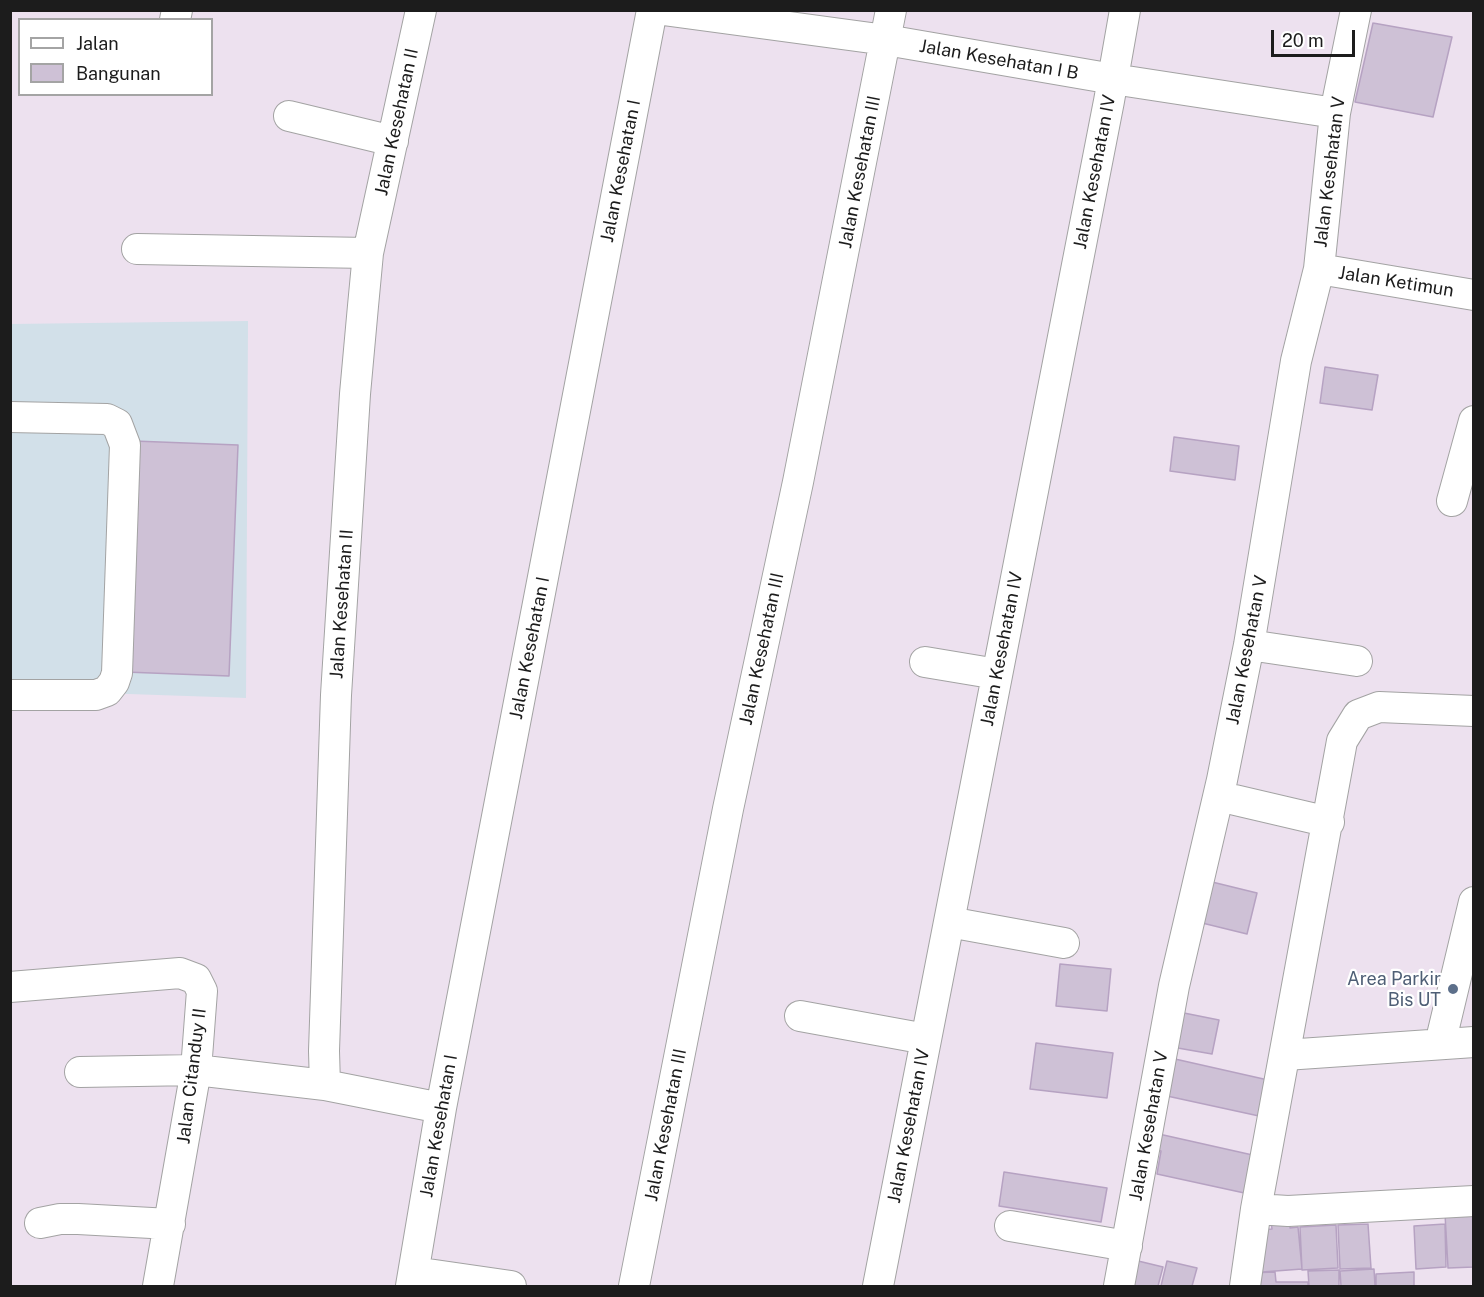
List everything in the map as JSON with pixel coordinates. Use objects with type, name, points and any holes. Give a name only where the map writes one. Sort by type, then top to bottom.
[{"type":"street","name":"Jalan Kesehatan II","points":[[325,1085],[324,1051],[336,695],[355,394],[368,252],[421,10]]},
{"type":"street","name":"Jalan Kesehatan I","points":[[412,1279],[441,1108],[652,10]]},
{"type":"street","name":"Jalan Kesehatan I B","points":[[663,10],[886,40],[1113,79],[1335,113]]},
{"type":"street","name":"Jalan Kesehatan III","points":[[634,1287],[728,809],[796,494],[891,10]]},
{"type":"street","name":"Jalan Kesehatan IV","points":[[878,1287],[1125,10]]},
{"type":"street","name":"Jalan Kesehatan V","points":[[1119,1287],[1174,986],[1222,780],[1249,645],[1296,361],[1319,269],[1335,113],[1356,10]]},
{"type":"street","points":[[289,116],[393,141]]},
{"type":"street","points":[[137,249],[368,252]]},
{"type":"street","name":"Jalan Ketimun","points":[[1319,269],[1473,295]]},
{"type":"street","points":[[10,417],[107,419],[117,424],[125,445],[117,673],[114,682],[107,691],[96,695],[10,695]]},
{"type":"street","points":[[1452,501],[1473,421]]},
{"type":"street","points":[[1249,645],[1357,661]]},
{"type":"street","points":[[925,662],[997,674]]},
{"type":"street","points":[[1245,1287],[1256,1209],[1329,822],[1342,741],[1358,715],[1379,707],[1473,711]]},
{"type":"street","points":[[1235,800],[1329,822]]},
{"type":"street","points":[[1440,1044],[1473,902]]},
{"type":"street","points":[[949,922],[1064,943]]},
{"type":"street","name":"Jalan Citanduy II","points":[[10,987],[180,974],[196,979],[202,991],[196,1070],[158,1287]]},
{"type":"street","points":[[800,1016],[926,1040]]},
{"type":"street","points":[[1285,1055],[1473,1042]]},
{"type":"street","points":[[80,1072],[196,1070],[325,1085],[441,1108]]},
{"type":"street","points":[[1256,1209],[1288,1211],[1473,1201]]},
{"type":"street","points":[[40,1223],[60,1219],[78,1219],[170,1224]]},
{"type":"street","points":[[1010,1226],[1127,1246]]},
{"type":"street","points":[[412,1279],[511,1287]]},
{"type":"shaded area","points":[[248,321],[246,698],[11,690],[11,324]]},
{"type":"building","points":[[1373,23],[1452,37],[1433,117],[1355,102]]},
{"type":"building","points":[[1325,367],[1378,375],[1372,410],[1320,403]]},
{"type":"building","points":[[1174,437],[1239,446],[1235,480],[1170,471]]},
{"type":"building","points":[[134,441],[238,445],[229,676],[125,672]]},
{"type":"building","points":[[1204,880],[1257,893],[1247,934],[1194,921]]},
{"type":"building","points":[[1060,964],[1111,969],[1107,1011],[1056,1006]]},
{"type":"building","points":[[1179,1012],[1219,1020],[1212,1054],[1172,1047]]},
{"type":"building","points":[[1036,1043],[1113,1053],[1107,1098],[1030,1089]]},
{"type":"building","points":[[1175,1059],[1268,1080],[1259,1116],[1167,1096]]},
{"type":"building","points":[[1150,1132],[1257,1156],[1249,1194],[1157,1174],[1161,1151],[1147,1148]]},
{"type":"building","points":[[1004,1172],[1107,1188],[1101,1222],[999,1206]]},
{"type":"building","points":[[1474,1212],[1474,1267],[1448,1268],[1445,1214]]},
{"type":"building","points":[[1290,1221],[1290,1228],[1298,1227],[1302,1269],[1262,1272],[1259,1230],[1272,1229],[1271,1222]]},
{"type":"building","points":[[1368,1224],[1371,1268],[1340,1269],[1338,1225]]},
{"type":"building","points":[[1445,1224],[1446,1267],[1416,1269],[1414,1226]]},
{"type":"building","points":[[1336,1225],[1338,1268],[1302,1270],[1300,1227]]},
{"type":"building","points":[[1130,1259],[1163,1267],[1158,1286],[1123,1286]]},
{"type":"building","points":[[1167,1261],[1197,1268],[1192,1286],[1161,1286]]},
{"type":"building","points":[[1374,1269],[1375,1286],[1341,1286],[1340,1271]]},
{"type":"building","points":[[1339,1270],[1339,1286],[1309,1286],[1308,1271]]},
{"type":"building","points":[[1275,1272],[1276,1282],[1308,1282],[1308,1286],[1248,1286],[1248,1273]]},
{"type":"building","points":[[1414,1272],[1414,1286],[1376,1286],[1376,1274]]},
{"type":"place","name":"Area Parkir Bis UT","points":[[1453,989]]}]
